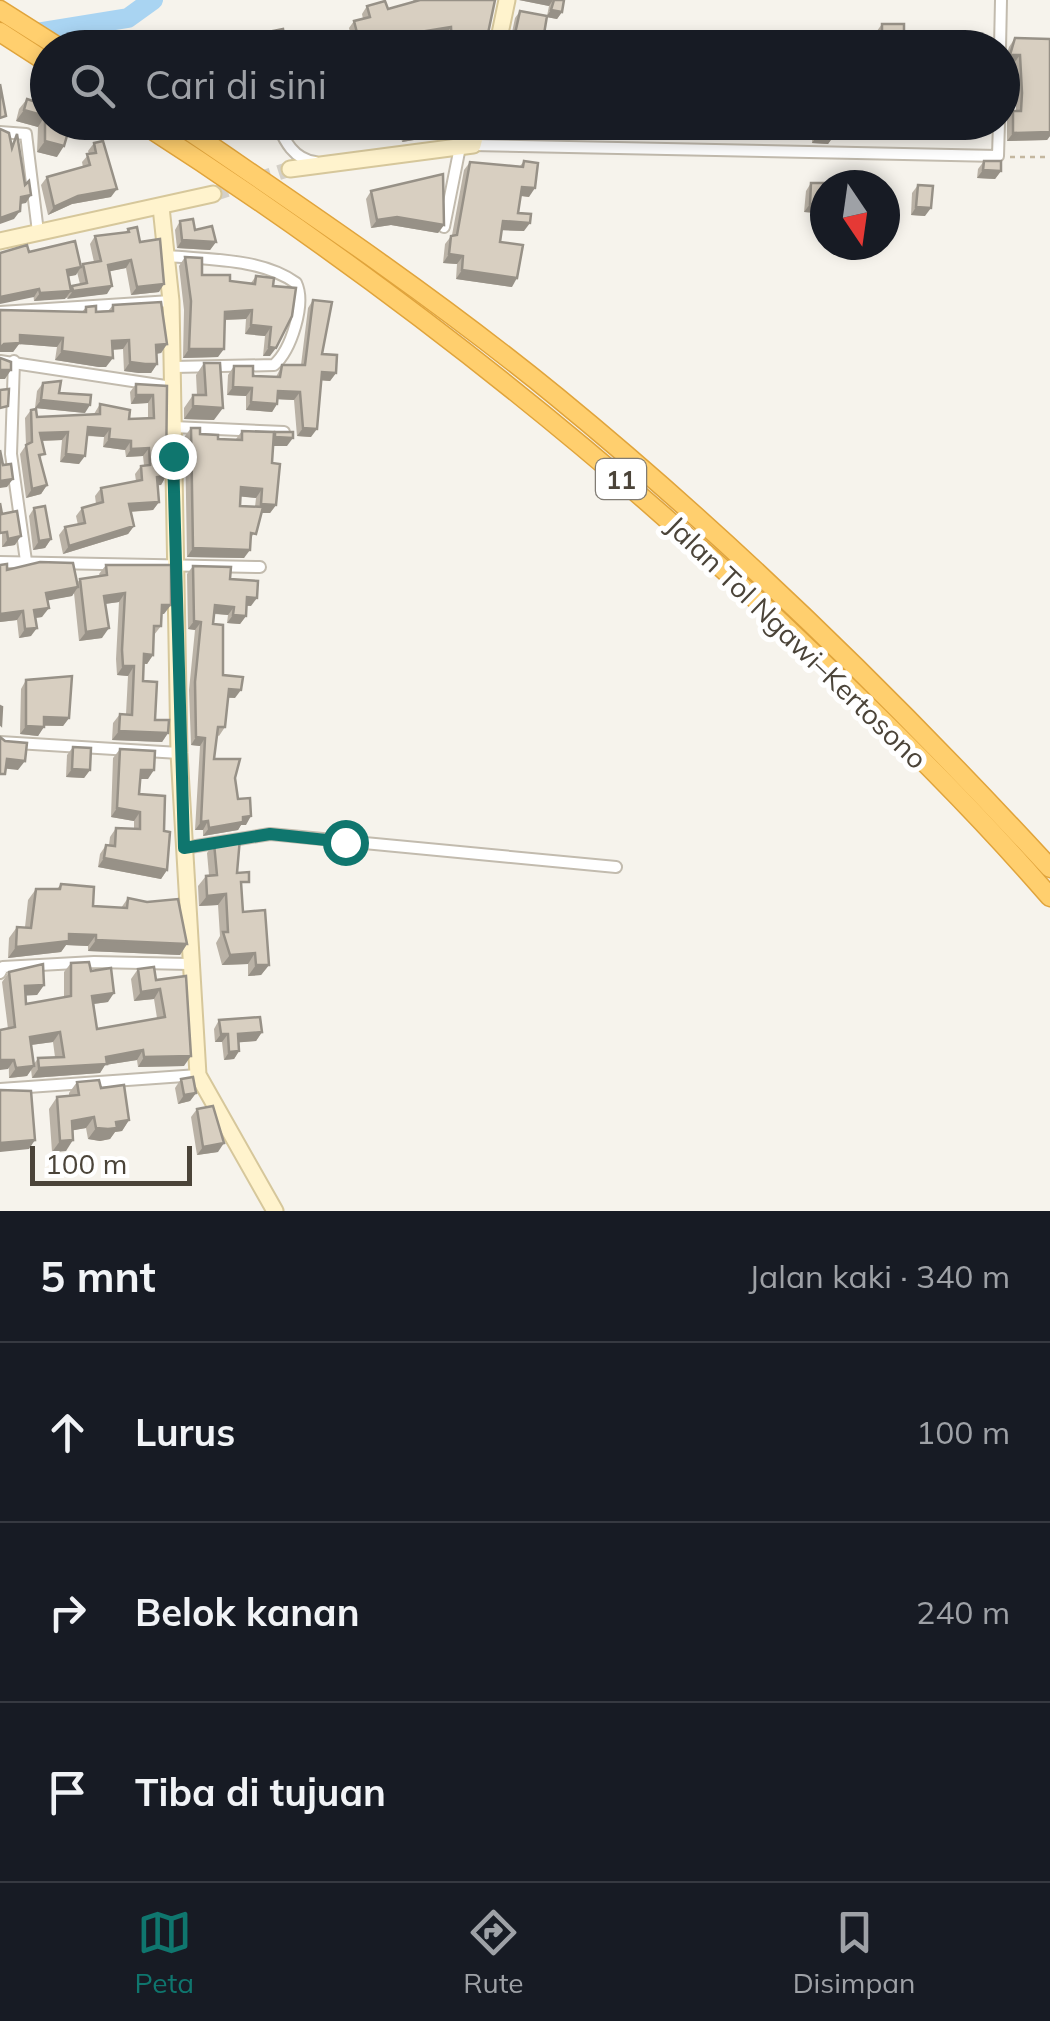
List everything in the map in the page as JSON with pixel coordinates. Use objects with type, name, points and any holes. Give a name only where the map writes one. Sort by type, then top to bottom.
[{"type":"highway","points":[[0,10],[32,30]]},
{"type":"highway","points":[[0,32],[30,51]]},
{"type":"highway","name":"Jalan Tol Ngawi–Kertosono","points":[[168,140],[248,191],[478,358],[698,543],[894,731],[1050,897]]},
{"type":"highway","name":"Jalan Tol Ngawi–Kertosono","points":[[201,140],[509,360],[694,513],[834,641],[1050,868]]},
{"type":"street","points":[[502,30],[508,0]]},
{"type":"street","points":[[1000,30],[1001,0]]},
{"type":"street","points":[[0,132],[26,134],[38,232]]},
{"type":"street","points":[[285,140],[302,160],[320,162]]},
{"type":"street","points":[[444,227],[469,140]]},
{"type":"street","points":[[290,169],[320,162],[466,146],[998,156],[998,140]]},
{"type":"street","points":[[0,241],[213,194]]},
{"type":"street","points":[[161,206],[174,367],[179,753],[198,1075],[275,1211]]},
{"type":"street","points":[[168,256],[250,265],[280,274],[296,282],[300,299],[287,351],[274,365],[174,367]]},
{"type":"street","points":[[0,312],[171,302]]},
{"type":"street","points":[[0,360],[172,387]]},
{"type":"street","points":[[14,361],[11,454],[26,561]]},
{"type":"street","points":[[173,427],[284,432]]},
{"type":"street","points":[[0,562],[175,562],[260,567]]},
{"type":"street","points":[[0,742],[179,753]]},
{"type":"street","points":[[184,848],[270,834],[616,867]]},
{"type":"street","points":[[0,973],[3,967],[94,962],[189,964]]},
{"type":"street","points":[[0,1088],[198,1075]]},
{"type":"path","points":[[998,156],[1050,157]]},
{"type":"building","points":[[420,0],[495,0],[489,30],[356,30],[354,21],[370,17],[367,6],[385,1],[388,9]]},
{"type":"building","points":[[554,0],[564,0],[562,12],[551,10]]},
{"type":"building","points":[[520,11],[547,16],[545,30],[516,30]]},
{"type":"building","points":[[882,24],[904,24],[904,30],[882,30]]},
{"type":"building","points":[[1020,38],[1050,39],[1050,132],[1020,133]]},
{"type":"building","points":[[0,84],[6,116],[0,118]]},
{"type":"building","points":[[0,129],[9,133],[12,148],[17,134],[25,185],[29,181],[31,195],[21,197],[20,211],[0,218]]},
{"type":"building","points":[[45,140],[66,140],[64,146]]},
{"type":"building","points":[[103,141],[117,189],[78,196],[54,207],[47,177],[90,165],[87,154],[96,153],[94,143]]},
{"type":"building","points":[[524,161],[538,163],[535,188],[522,187],[518,213],[531,214],[530,223],[503,221],[500,242],[523,245],[517,278],[462,270],[463,256],[449,254],[451,236],[457,235],[470,162],[523,167]]},
{"type":"building","points":[[984,161],[1001,161],[1001,171],[983,170]]},
{"type":"building","points":[[443,174],[444,225],[397,217],[377,220],[371,191]]},
{"type":"building","points":[[918,185],[933,186],[931,208],[916,207]]},
{"type":"building","points":[[193,219],[195,230],[212,226],[216,242],[182,240],[180,221]]},
{"type":"building","points":[[137,227],[140,242],[160,239],[164,284],[137,287],[131,260],[108,265],[112,286],[73,291],[72,286],[87,283],[83,264],[101,261],[95,236],[129,232],[128,229]]},
{"type":"building","points":[[75,241],[81,267],[67,270],[71,291],[40,293],[39,289],[0,297],[0,253],[27,245],[29,252]]},
{"type":"building","points":[[185,257],[202,258],[202,275],[230,275],[230,281],[255,284],[256,276],[274,278],[273,286],[296,288],[292,316],[276,348],[269,347],[271,327],[251,325],[252,310],[225,312],[224,349],[189,349],[191,301]]},
{"type":"building","points":[[313,300],[332,302],[322,354],[337,355],[336,373],[322,372],[317,429],[303,428],[300,392],[278,391],[277,404],[251,402],[252,388],[233,387],[234,366],[253,366],[253,376],[280,377],[282,365],[305,365]]},
{"type":"building","points":[[161,302],[167,344],[156,345],[157,364],[130,362],[129,340],[112,341],[113,358],[62,351],[63,338],[20,335],[20,343],[0,348],[0,310],[86,312],[86,307],[96,306],[96,312],[113,311],[113,305]]},
{"type":"building","points":[[0,358],[11,362],[11,370],[0,370]]},
{"type":"building","points":[[204,363],[220,363],[223,408],[193,406],[193,395],[206,395]]},
{"type":"building","points":[[61,381],[59,393],[91,395],[90,405],[41,400],[43,383]]},
{"type":"building","points":[[136,384],[167,386],[166,476],[157,477],[159,502],[129,504],[134,526],[69,546],[65,527],[85,523],[82,508],[103,502],[101,488],[142,480],[141,466],[150,465],[149,448],[131,449],[131,441],[109,439],[110,429],[88,427],[85,456],[66,454],[68,432],[40,433],[45,454],[39,455],[47,485],[32,489],[26,445],[32,442],[31,410],[36,409],[37,417],[100,414],[100,404],[130,410],[129,419],[154,418],[153,395],[136,395]]},
{"type":"building","points":[[9,389],[8,406],[0,408],[0,390]]},
{"type":"building","points":[[191,428],[200,428],[200,434],[218,435],[218,439],[242,440],[242,431],[274,432],[272,463],[280,464],[276,505],[261,504],[262,489],[241,487],[240,506],[263,507],[256,534],[251,533],[250,550],[193,548]]},
{"type":"building","points":[[275,432],[293,432],[293,438],[275,437]]},
{"type":"building","points":[[0,450],[3,465],[11,464],[13,479],[0,481]]},
{"type":"building","points":[[0,503],[2,514],[17,511],[21,536],[8,539],[7,532],[0,533]]},
{"type":"building","points":[[45,506],[51,539],[39,541],[34,508]]},
{"type":"building","points":[[40,562],[73,563],[78,587],[46,593],[49,608],[34,610],[37,628],[25,629],[23,611],[0,614],[0,565],[7,564],[7,570]]},
{"type":"building","points":[[106,565],[171,565],[171,605],[162,605],[161,626],[154,626],[153,655],[144,654],[143,681],[157,682],[155,720],[169,720],[168,733],[119,731],[120,714],[132,715],[134,666],[123,666],[122,650],[125,593],[104,596],[109,628],[86,632],[80,579],[107,575]]},
{"type":"building","points":[[193,566],[231,567],[230,579],[258,581],[257,598],[247,597],[246,616],[233,615],[234,607],[215,605],[213,624],[223,625],[223,675],[243,677],[241,690],[229,689],[225,727],[218,727],[214,759],[240,759],[235,778],[238,799],[250,798],[251,816],[243,817],[243,822],[209,828],[208,821],[201,822],[205,738],[196,737],[195,682],[201,622],[194,621]]},
{"type":"building","points":[[72,676],[69,718],[44,717],[44,727],[26,726],[26,680]]},
{"type":"building","points":[[0,737],[27,743],[25,761],[7,759],[5,774],[0,774]]},
{"type":"building","points":[[73,747],[91,748],[90,770],[72,769]]},
{"type":"building","points":[[120,749],[155,751],[154,770],[141,770],[139,794],[165,796],[164,831],[170,832],[167,870],[104,858],[106,845],[115,846],[116,828],[140,829],[140,812],[117,808]]},
{"type":"building","points":[[240,838],[237,873],[249,872],[249,882],[241,882],[243,912],[265,910],[269,965],[256,965],[255,953],[230,955],[223,932],[228,932],[226,894],[207,896],[206,876],[217,875],[214,843]]},
{"type":"building","points":[[61,884],[94,887],[93,906],[127,908],[128,898],[147,902],[178,899],[187,944],[96,940],[96,935],[69,934],[69,941],[16,947],[17,927],[31,928],[36,889],[60,889]]},
{"type":"building","points":[[89,962],[91,971],[111,968],[114,993],[92,996],[97,1029],[165,1017],[160,989],[141,992],[138,969],[154,967],[156,980],[186,976],[191,1056],[144,1057],[143,1050],[106,1057],[107,1064],[39,1068],[38,1058],[64,1057],[60,1032],[30,1037],[34,1066],[16,1068],[14,1060],[0,1060],[0,1030],[15,1027],[9,972],[43,964],[44,985],[25,986],[26,1004],[71,996],[71,963]]},
{"type":"building","points":[[260,1017],[262,1032],[238,1034],[239,1051],[229,1052],[228,1034],[221,1034],[219,1020]]},
{"type":"building","points":[[193,1077],[196,1093],[184,1095],[181,1079]]},
{"type":"building","points":[[99,1080],[101,1088],[124,1085],[129,1120],[116,1122],[117,1128],[108,1129],[96,1128],[94,1117],[72,1121],[73,1140],[60,1141],[57,1097],[79,1095],[77,1082]]},
{"type":"building","points":[[0,1090],[31,1091],[35,1140],[0,1143]]},
{"type":"building","points":[[213,1106],[224,1143],[203,1147],[197,1109]]},
{"type":"waterway","points":[[54,30],[128,18],[153,0]]},
{"type":"waterway","points":[[23,35],[30,34]]},
{"type":"tunnel","points":[[213,194],[290,169]]},
{"type":"route","points":[[173,456],[184,848],[270,834],[345,842]]}]
